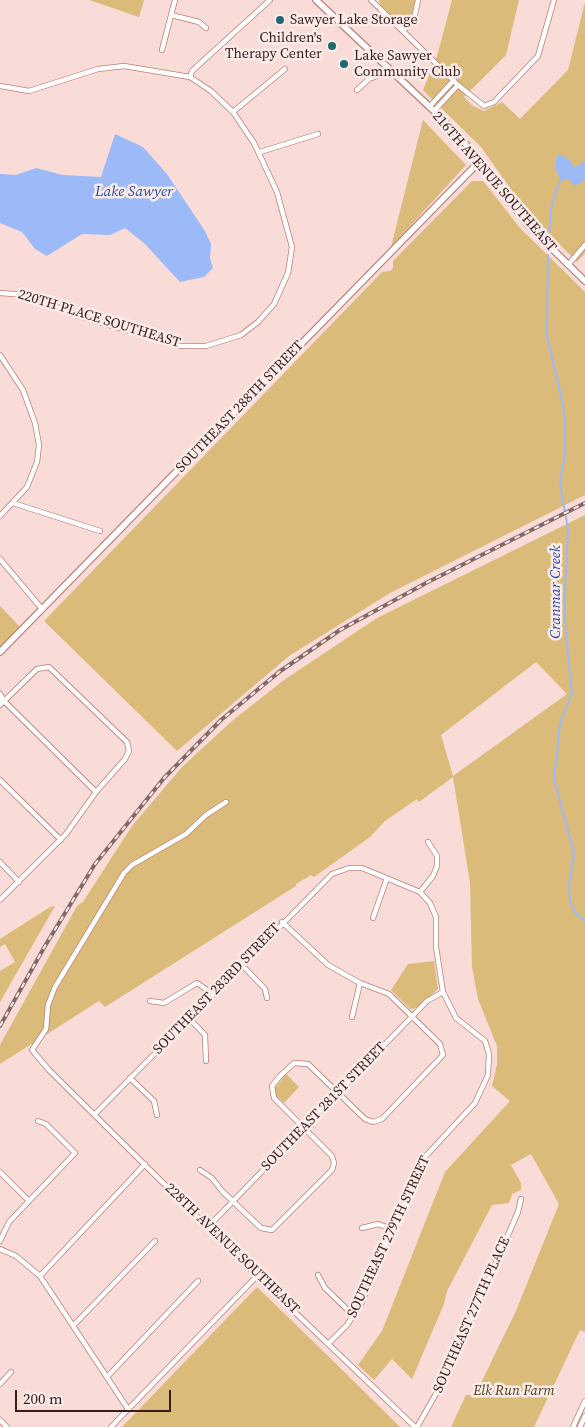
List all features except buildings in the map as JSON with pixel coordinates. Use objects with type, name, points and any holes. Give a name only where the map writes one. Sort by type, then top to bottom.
[{"type":"street","points":[[162,50],[175,0]]},
{"type":"street","points":[[261,0],[265,4]]},
{"type":"street","points":[[0,86],[29,91],[95,70],[124,66],[190,77],[192,71],[270,0]]},
{"type":"street","name":"216TH AVENUE SOUTHEAST","points":[[316,0],[464,142],[529,226],[585,281]]},
{"type":"street","points":[[403,31],[414,19],[418,0]]},
{"type":"street","points":[[374,1],[458,85],[479,104],[487,106],[494,102],[538,56],[554,0]]},
{"type":"street","points":[[171,15],[198,22],[206,28]]},
{"type":"street","points":[[233,112],[285,69]]},
{"type":"street","points":[[357,90],[369,79],[390,71]]},
{"type":"street","name":"220TH PLACE SOUTHEAST","points":[[0,293],[27,295],[78,316],[156,340],[180,346],[198,347],[218,343],[241,335],[258,322],[274,304],[288,273],[292,247],[277,192],[260,152],[233,112],[211,91],[190,77]]},
{"type":"street","points":[[431,109],[454,80]]},
{"type":"street","points":[[431,109],[458,85]]},
{"type":"street","points":[[260,152],[318,134]]},
{"type":"street","name":"SOUTHEAST 288TH STREET","points":[[0,652],[479,162]]},
{"type":"street","points":[[568,264],[585,245]]},
{"type":"street","points":[[0,355],[23,390],[35,423],[38,455],[34,472],[27,487],[0,516]]},
{"type":"street","points":[[13,503],[100,531]]},
{"type":"street","points":[[0,559],[42,609]]},
{"type":"street","points":[[0,706],[2,701],[37,669],[44,666],[54,670],[127,742],[129,751],[125,759],[96,792],[60,840],[0,900]]},
{"type":"street","points":[[0,694],[2,701],[96,792]]},
{"type":"street","points":[[0,780],[60,840]]},
{"type":"street","name":"228TH AVENUE SOUTHEAST","points":[[226,802],[210,812],[178,840],[132,866],[112,889],[55,987],[48,1005],[46,1029],[32,1050],[49,1070],[257,1276],[416,1427]]},
{"type":"street","points":[[420,892],[434,876],[437,866],[437,856],[428,842]]},
{"type":"street","points":[[0,862],[19,882]]},
{"type":"street","name":"SOUTHEAST 283RD STREET","points":[[95,1114],[327,878],[342,869],[362,868],[387,878]]},
{"type":"street","points":[[373,918],[387,878],[420,892],[430,903],[436,917],[436,947],[442,992]]},
{"type":"street","points":[[200,1170],[212,1178],[261,1228],[268,1231],[275,1229],[332,1170],[334,1163],[332,1156],[274,1098],[271,1090],[274,1082],[291,1065],[299,1062],[312,1066],[365,1119],[372,1122],[382,1119],[441,1058],[443,1051],[440,1044],[389,994],[360,983],[322,961],[282,922]]},
{"type":"street","points":[[241,964],[266,989],[268,998]]},
{"type":"street","points":[[352,1017],[360,983]]},
{"type":"street","points":[[150,1001],[164,1003],[198,984],[214,994]]},
{"type":"street","name":"SOUTHEAST 281ST STREET","points":[[208,1226],[427,1001],[442,992]]},
{"type":"street","name":"SOUTHEAST 279TH STREET","points":[[329,1343],[354,1316],[424,1159],[481,1095],[488,1075],[489,1054],[485,1041],[456,1018],[442,992]]},
{"type":"street","points":[[189,1018],[205,1035],[206,1061]]},
{"type":"street","points":[[130,1078],[154,1101],[157,1115]]},
{"type":"street","points":[[0,1240],[9,1222],[75,1153],[46,1124],[38,1121]]},
{"type":"street","points":[[40,1276],[145,1164]]},
{"type":"street","points":[[0,1172],[29,1201]]},
{"type":"street","name":"SOUTHEAST 277TH PLACE","points":[[416,1427],[449,1371],[518,1212],[521,1199]]},
{"type":"street","points":[[362,1228],[378,1224],[392,1229]]},
{"type":"street","points":[[73,1326],[155,1241]]},
{"type":"street","points":[[0,1249],[16,1256],[40,1276],[128,1409]]},
{"type":"street","points":[[318,1275],[326,1288],[354,1316]]},
{"type":"street","points":[[111,1427],[257,1276]]},
{"type":"street","points":[[106,1377],[198,1281]]},
{"type":"street","points":[[0,1384],[12,1372]]},
{"type":"street","points":[[573,1427],[585,1401]]},
{"type":"street","points":[[580,1427],[585,1416]]},
{"type":"street","points":[[0,1420],[7,1427]]},
{"type":"green space","points":[[89,0],[144,0],[139,17]]},
{"type":"green space","points":[[379,0],[415,0],[411,19],[403,24],[398,22],[380,5]]},
{"type":"green space","points":[[452,0],[519,0],[506,55],[464,97],[473,106],[484,111],[502,102],[520,119],[568,70],[585,2],[585,253],[577,262],[525,209],[481,147],[423,90],[437,56]]},
{"type":"green space","points":[[423,120],[466,165],[391,247]]},
{"type":"green space","points":[[472,181],[483,181],[520,228],[585,292],[585,495],[390,593],[289,656],[177,751],[44,621],[382,272],[390,271],[393,268],[393,261]]},
{"type":"green space","name":"Elk Run Farm","points":[[585,515],[585,1332],[580,1330],[534,1427],[451,1427],[466,1395],[475,1395],[516,1311],[559,1204],[531,1154],[511,1165],[521,1183],[521,1190],[512,1194],[509,1203],[492,1205],[447,1291],[444,1304],[412,1379],[392,1359],[374,1380],[358,1365],[382,1331],[445,1172],[510,1101],[492,1086],[497,1064],[497,1046],[478,999],[472,967],[470,883],[453,777],[419,802],[417,799],[385,821],[370,837],[314,877],[311,875],[296,884],[296,886],[105,1007],[99,1001],[0,1064],[0,1045],[77,906],[83,902],[132,826],[182,767],[232,721],[284,680],[377,618]],"holes":[[[536,662],[567,694],[453,776],[441,735]]]},
{"type":"green space","points":[[0,606],[21,628],[0,649]]},
{"type":"green space","points":[[55,906],[0,1002],[0,971],[15,962],[5,944],[0,947],[0,939],[50,907]]},
{"type":"green space","points":[[434,961],[438,989],[417,1008],[410,1009],[391,990],[408,964]]},
{"type":"green space","points":[[286,1074],[299,1087],[284,1103],[275,1094],[274,1089]]},
{"type":"green space","points":[[257,1287],[324,1352],[400,1427],[122,1427]]},
{"type":"water","name":"Lake Sawyer","points":[[115,134],[143,147],[167,174],[205,231],[211,244],[210,258],[213,268],[204,277],[180,282],[145,244],[125,228],[110,235],[82,234],[47,256],[35,249],[22,232],[0,223],[0,174],[16,175],[36,168],[63,175],[101,177]]},
{"type":"water","points":[[559,154],[571,161],[574,168],[585,161],[585,180],[575,186],[570,180],[561,179],[556,171],[556,158]]},
{"type":"waterway","name":"Cranmar Creek","points":[[549,232],[552,203],[561,179]]},
{"type":"waterway","name":"Cranmar Creek","points":[[548,255],[547,336],[563,405],[565,424],[565,454],[560,482],[568,530],[564,613],[572,693],[560,724],[554,779],[574,853],[569,885],[570,902],[575,912],[585,921]]},
{"type":"railway","points":[[0,1026],[45,946],[95,864],[164,778],[221,720],[279,672],[340,630],[426,583],[585,503]]},
{"type":"place","name":"Sawyer Lake Storage","points":[[280,20]]},
{"type":"place","name":"Children's Therapy Center","points":[[332,46]]},
{"type":"place","name":"Lake Sawyer Community Club","points":[[344,64]]}]
